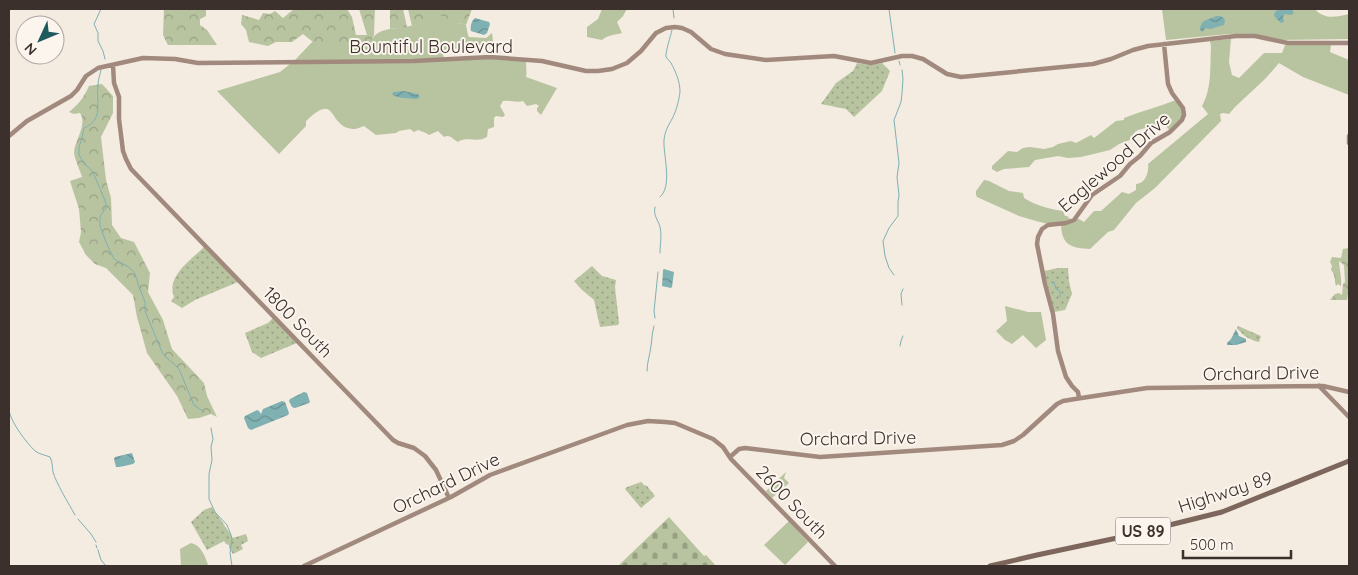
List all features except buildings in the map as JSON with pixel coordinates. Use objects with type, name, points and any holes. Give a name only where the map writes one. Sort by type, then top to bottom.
[{"type":"main road","name":"Bountiful Boulevard","points":[[9,136],[27,120],[71,96],[92,71],[100,67],[143,58],[175,59],[198,63],[490,57],[542,62],[586,71],[598,71],[612,69],[626,63],[641,51],[656,33],[666,28],[675,27],[692,32],[717,52],[763,60],[829,56],[871,63],[902,56],[912,56],[923,59],[948,74],[961,77],[1086,65],[1111,59],[1139,48],[1245,36],[1288,43],[1349,43]]},
{"type":"main road","name":"Eaglewood Drive","points":[[1082,398],[1066,377],[1058,351],[1053,314],[1044,284],[1037,244],[1038,237],[1043,228],[1048,225],[1064,224],[1074,220],[1090,196],[1120,176],[1130,164],[1142,155],[1151,143],[1170,132],[1182,120],[1184,115],[1183,108],[1168,84],[1164,44]]},
{"type":"main road","name":"1800 South","points":[[113,65],[114,80],[119,97],[122,143],[126,159],[135,174],[394,441],[414,448],[425,456],[436,470],[449,498]]},
{"type":"main road","points":[[1349,136],[1349,143]]},
{"type":"main road","name":"Orchard Drive","points":[[304,566],[449,498],[495,473],[611,430],[646,421],[672,423],[704,435],[718,443],[730,457],[737,450],[743,448],[820,457],[1000,445],[1012,442],[1023,436],[1062,401],[1147,388],[1314,383],[1319,386],[1327,386],[1349,392]]},
{"type":"main road","points":[[1319,386],[1349,417]]},
{"type":"main road","name":"2600 South","points":[[730,457],[835,566]]},
{"type":"main road","name":"Highway 89","points":[[990,566],[1037,554],[1117,538],[1222,512],[1349,461]]},
{"type":"green space","points":[[164,9],[206,9],[206,16],[200,19],[200,25],[207,30],[217,45],[168,45],[163,35]]},
{"type":"green space","points":[[294,9],[347,9],[352,17],[356,35],[367,35],[359,9],[375,9],[374,35],[371,45],[332,48],[320,46],[303,34],[292,42],[276,42],[268,46],[249,42],[246,30],[241,24],[242,15],[259,20],[263,13],[270,14],[275,11],[283,18]]},
{"type":"green space","points":[[390,9],[403,9],[407,27],[390,29]]},
{"type":"green space","points":[[408,9],[472,9],[466,25],[461,23],[452,25],[445,16],[435,15],[424,22],[412,26]]},
{"type":"green space","points":[[602,9],[627,9],[617,22],[622,33],[602,40],[587,37],[587,27],[598,19]]},
{"type":"green space","points":[[1162,9],[1315,9],[1326,16],[1335,17],[1349,14],[1349,39],[1279,40],[1254,34],[1229,34],[1166,40]]},
{"type":"green space","points":[[435,15],[444,15],[455,24],[462,23],[466,25],[469,37],[486,38],[492,33],[493,41],[484,45],[459,49],[449,48],[443,55],[445,61],[485,58],[526,61],[526,77],[557,88],[541,115],[537,111],[539,106],[536,104],[527,106],[523,101],[503,101],[500,106],[505,115],[494,118],[494,127],[488,129],[487,137],[458,142],[449,136],[444,137],[438,131],[429,135],[418,130],[414,132],[410,129],[396,133],[376,135],[364,126],[353,129],[345,127],[339,123],[328,109],[323,109],[316,112],[306,121],[306,126],[279,154],[217,91],[280,72],[295,60],[313,41],[320,46],[361,48],[382,31],[407,27],[423,22]]},
{"type":"green space","points":[[1231,39],[1229,62],[1232,75],[1239,78],[1264,53],[1282,53],[1285,45],[1331,45],[1330,52],[1349,60],[1349,95],[1303,77],[1279,63],[1229,114],[1220,114],[1221,121],[1155,188],[1136,203],[1114,230],[1108,232],[1090,249],[1069,245],[1063,237],[1061,225],[1077,218],[1084,222],[1094,211],[1101,211],[1122,192],[1129,194],[1136,190],[1136,184],[1146,178],[1148,164],[1208,114],[1202,106],[1209,85],[1210,41]]},
{"type":"green space","points":[[857,63],[870,65],[882,63],[890,71],[882,91],[854,117],[846,109],[821,104],[836,83],[853,71]]},
{"type":"green space","points":[[102,84],[113,96],[113,113],[101,137],[106,180],[111,198],[112,225],[121,238],[134,242],[150,273],[148,292],[163,320],[172,349],[204,383],[207,396],[217,417],[211,414],[188,419],[177,396],[147,353],[133,295],[106,268],[95,264],[86,255],[79,242],[81,232],[79,209],[70,181],[82,177],[74,153],[82,128],[82,118],[80,113],[74,114],[69,112],[81,100],[89,86]]},
{"type":"green space","points":[[1176,100],[1182,109],[1182,117],[1170,131],[1165,125],[1153,126],[1138,130],[1130,140],[1110,150],[1081,157],[1068,158],[1058,156],[1035,160],[1029,167],[1004,169],[997,172],[992,169],[992,166],[1008,151],[1017,152],[1023,148],[1030,147],[1044,149],[1071,141],[1076,143],[1091,135],[1094,138],[1116,121],[1124,120],[1124,118]]},
{"type":"green space","points":[[984,180],[1009,191],[1023,193],[1024,198],[1038,205],[1063,211],[1065,216],[1071,220],[1048,224],[1019,216],[977,197],[976,191]]},
{"type":"green space","points":[[204,247],[238,282],[195,300],[182,308],[171,301],[174,297],[173,282],[181,269]]},
{"type":"green space","points":[[1349,248],[1349,288],[1347,300],[1330,300],[1335,294],[1339,293],[1342,295],[1345,282],[1344,265],[1339,261],[1341,286],[1338,284],[1336,286],[1330,262],[1332,257],[1341,258],[1343,249]]},
{"type":"green space","points":[[592,266],[602,276],[616,280],[618,325],[600,327],[594,300],[574,281]]},
{"type":"green space","points":[[1068,268],[1072,294],[1065,310],[1054,312],[1044,271]]},
{"type":"green space","points":[[1005,306],[1028,312],[1041,312],[1046,340],[1036,348],[1023,335],[1012,344],[1005,340],[996,331],[1007,321]]},
{"type":"green space","points":[[273,318],[297,343],[261,358],[252,352],[245,333],[268,323]]},
{"type":"green space","points":[[1238,326],[1261,336],[1259,342],[1244,335],[1237,328]]},
{"type":"green space","points":[[786,472],[784,478],[789,483],[772,498],[766,491]]},
{"type":"green space","points":[[641,482],[655,496],[641,508],[625,489]]},
{"type":"green space","points":[[212,507],[233,538],[246,534],[248,541],[241,545],[243,549],[233,554],[229,545],[224,541],[207,550],[191,522],[204,510]]},
{"type":"green space","points":[[669,517],[704,556],[706,555],[716,566],[618,566]]},
{"type":"green space","points":[[789,521],[808,542],[785,565],[764,545]]},
{"type":"green space","points":[[191,543],[200,548],[208,565],[181,566],[180,549]]},
{"type":"water","points":[[1279,9],[1292,9],[1294,13],[1291,15],[1285,14],[1283,17],[1284,22],[1281,23],[1274,16],[1275,12]]},
{"type":"water","points":[[1216,16],[1224,18],[1224,25],[1210,29],[1205,28],[1203,32],[1200,30],[1203,22]]},
{"type":"water","points":[[475,18],[489,22],[487,33],[484,35],[471,31],[471,24]]},
{"type":"water","points":[[404,91],[418,94],[420,97],[417,99],[403,98],[392,94],[393,92]]},
{"type":"water","points":[[664,269],[674,272],[671,288],[662,286]]},
{"type":"water","points":[[1236,329],[1239,336],[1246,339],[1246,342],[1227,345],[1227,343]]},
{"type":"water","points":[[304,392],[307,393],[310,402],[295,408],[292,407],[290,399]]},
{"type":"water","points":[[282,401],[285,402],[288,415],[251,430],[248,428],[245,416],[257,410],[261,414],[263,409]]},
{"type":"water","points":[[132,453],[135,462],[133,464],[116,467],[115,457]]},
{"type":"waterway","points":[[101,9],[94,24],[105,59]]},
{"type":"waterway","points":[[673,9],[674,18]]},
{"type":"waterway","points":[[889,9],[895,53]]},
{"type":"waterway","points":[[660,197],[664,192],[667,178],[664,137],[676,109],[680,92],[676,73],[666,57],[672,30]]},
{"type":"waterway","points":[[899,61],[900,65]]},
{"type":"waterway","points":[[101,70],[98,84],[97,115],[90,125],[84,128],[79,147],[79,155],[93,172],[106,203],[106,208],[100,216],[100,226],[114,259],[134,272],[145,302],[145,311],[162,352],[179,369],[194,405],[204,412]]},
{"type":"waterway","points":[[894,275],[889,268],[885,256],[883,241],[889,228],[898,216],[899,195],[897,177],[899,163],[894,120],[901,102],[902,70]]},
{"type":"waterway","points":[[655,207],[655,215],[661,230],[660,253]]},
{"type":"waterway","points":[[655,318],[658,272]]},
{"type":"waterway","points":[[1054,282],[1056,289],[1060,291],[1060,297]]},
{"type":"waterway","points":[[902,305],[901,294],[903,289]]},
{"type":"waterway","points":[[647,371],[654,326]]},
{"type":"waterway","points":[[900,346],[903,336]]},
{"type":"waterway","points":[[9,411],[16,427],[31,447],[37,452],[50,457],[55,477],[75,515]]},
{"type":"waterway","points":[[211,428],[213,439],[209,474],[209,499],[215,512],[227,525],[231,535],[230,553],[232,566]]},
{"type":"waterway","points":[[78,519],[96,542]]},
{"type":"waterway","points":[[98,550],[101,560],[106,566]]}]
